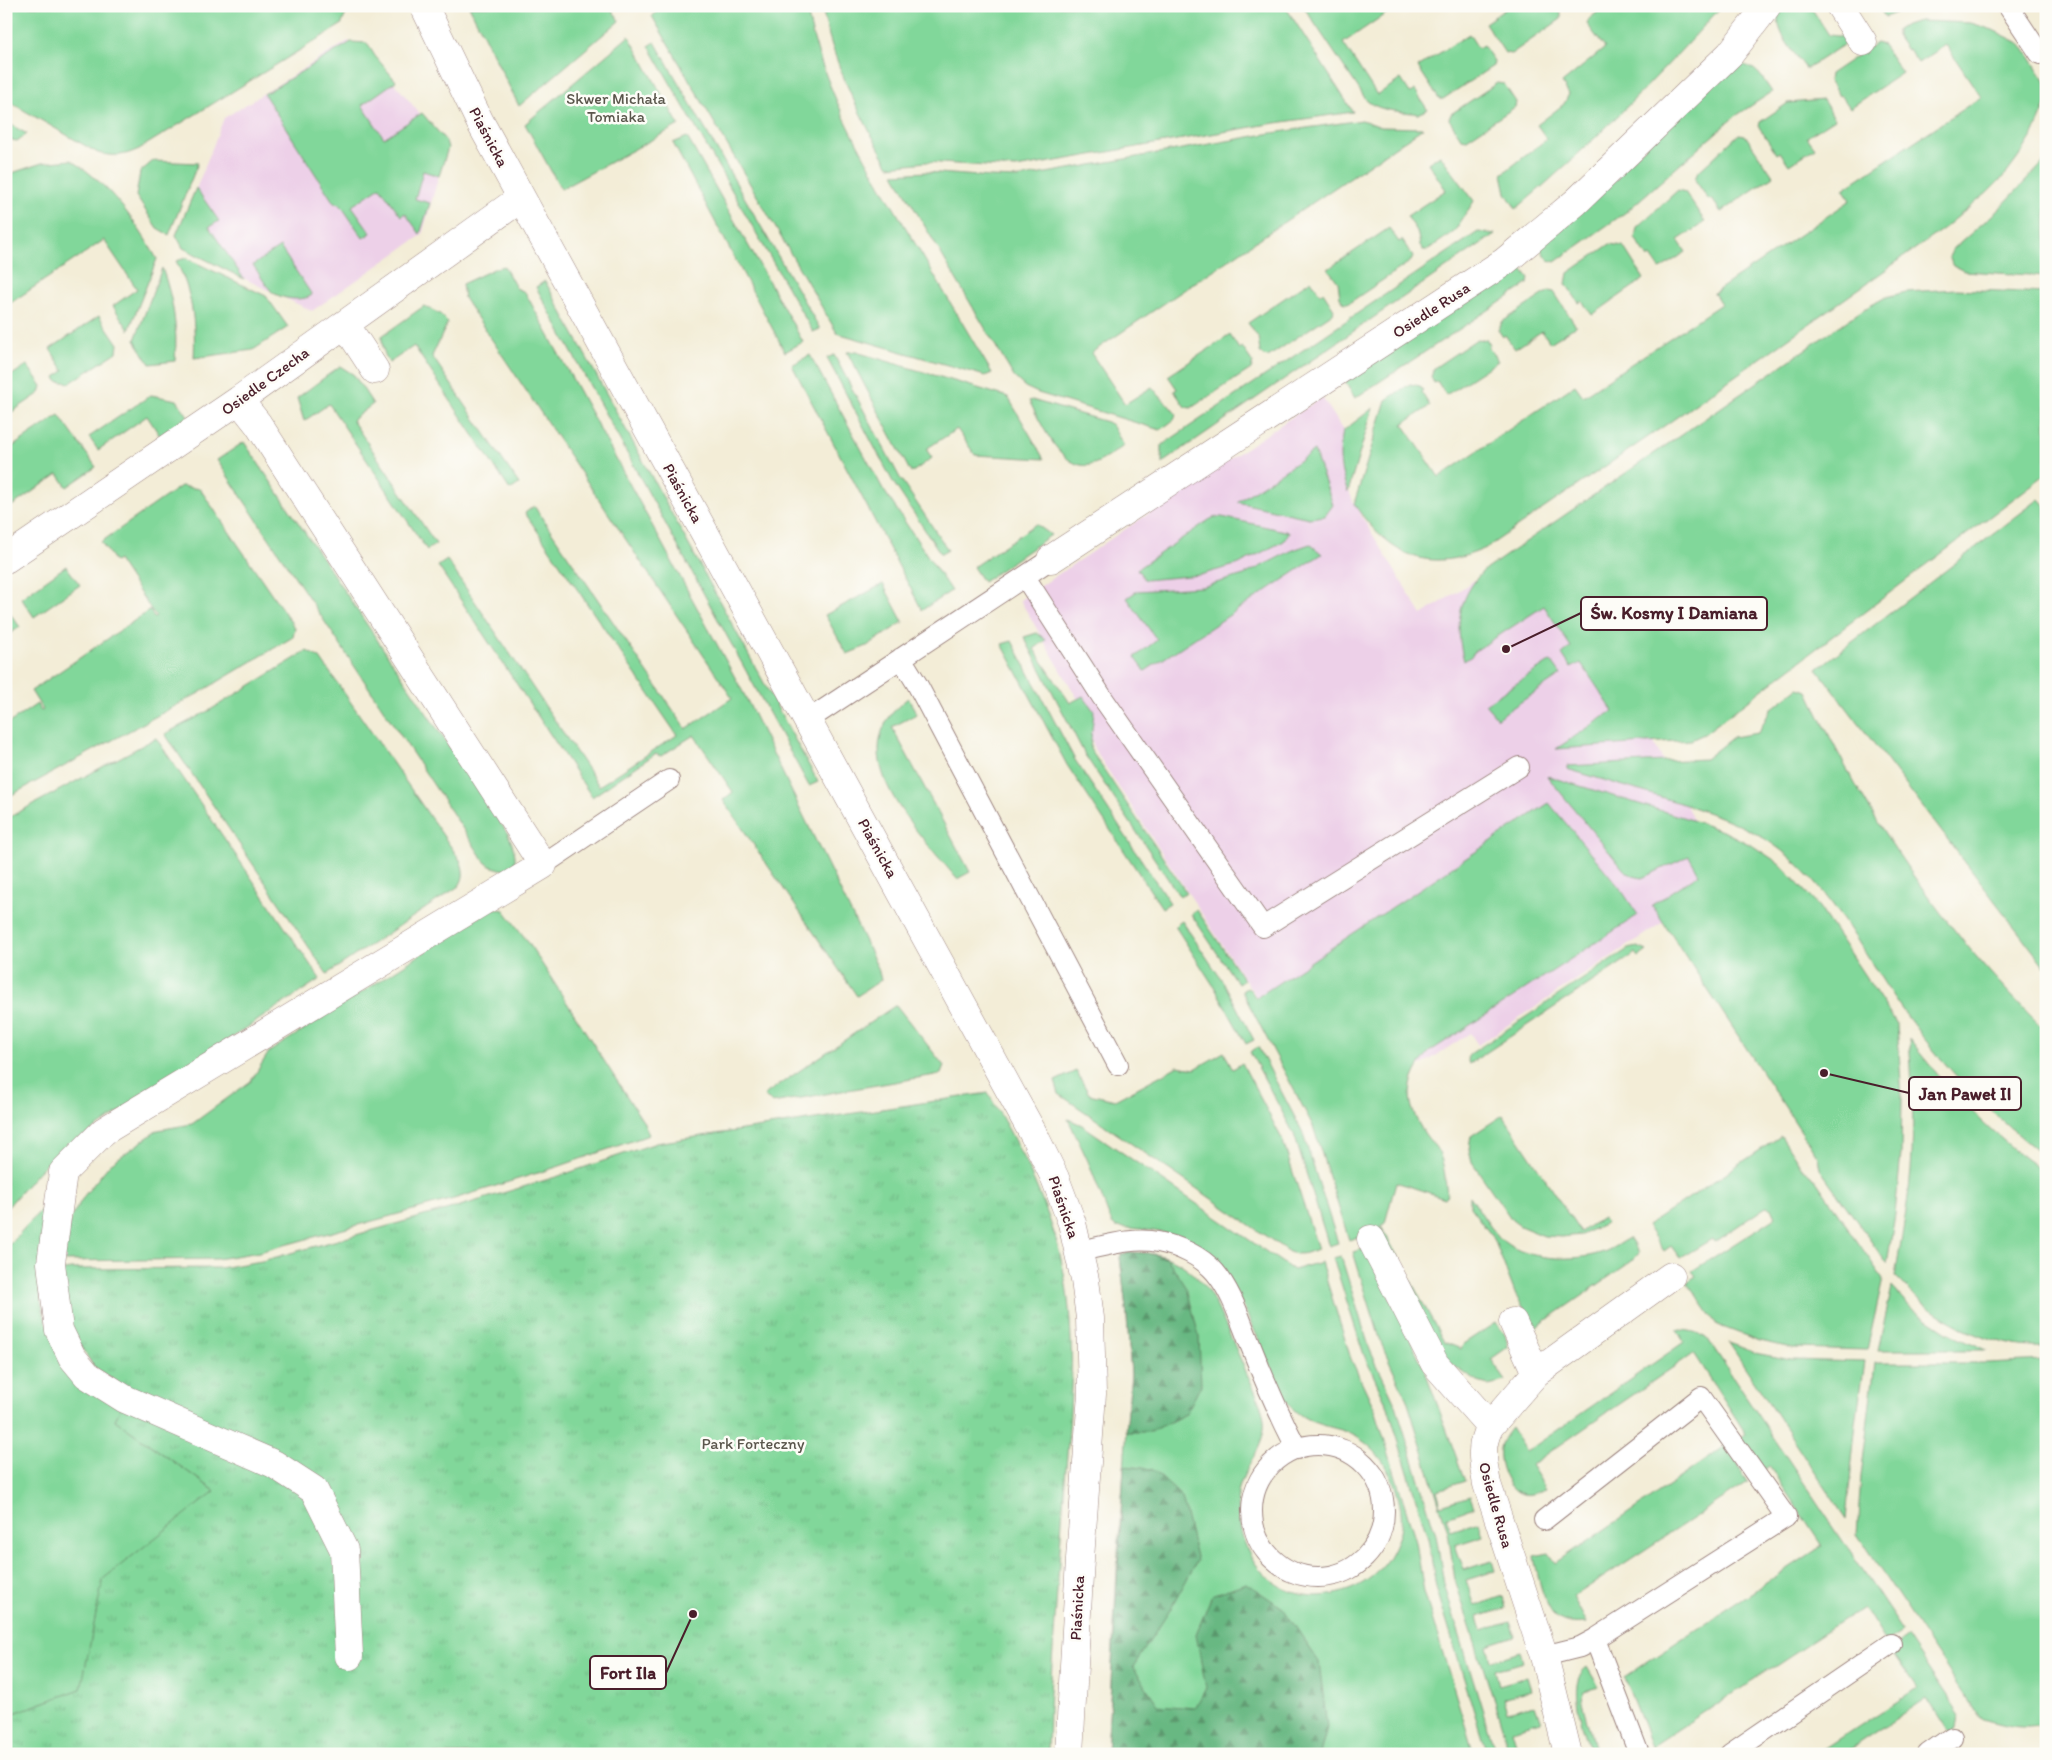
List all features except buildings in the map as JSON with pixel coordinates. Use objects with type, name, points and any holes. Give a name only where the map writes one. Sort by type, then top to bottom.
[{"type":"street","name":"Piaśnicka","points":[[424,6],[480,122],[521,198],[1034,1135],[1055,1178],[1072,1223],[1085,1280],[1090,1318],[1092,1394],[1069,1754]]},
{"type":"street","name":"Osiedle Rusa","points":[[1052,560],[1504,262],[1576,202],[1730,54],[1767,6]]},
{"type":"street","points":[[1840,6],[1863,42]]},
{"type":"street","name":"Osiedle Czecha","points":[[6,559],[239,400],[521,198]]},
{"type":"street","points":[[345,324],[375,370]]},
{"type":"street","points":[[239,400],[258,424],[543,865],[104,1131],[63,1172],[51,1263],[59,1330],[72,1357],[87,1375],[126,1399],[274,1464],[314,1490],[344,1550],[349,1656]]},
{"type":"street","points":[[1371,1239],[1435,1364],[1490,1426]]},
{"type":"street","name":"Osiedle Rusa","points":[[1568,1754],[1544,1656],[1487,1484],[1481,1455],[1484,1436],[1490,1426],[1536,1373],[1671,1276]]},
{"type":"street","points":[[1513,1322],[1536,1373]]},
{"type":"lane","points":[[2008,6],[2040,54]]},
{"type":"lane","points":[[808,720],[1052,560]]},
{"type":"lane","points":[[1025,577],[1102,697],[1262,927],[1519,767]]},
{"type":"lane","points":[[901,658],[917,684],[1118,1065]]},
{"type":"lane","points":[[543,865],[669,780]]},
{"type":"lane","points":[[1079,1251],[1126,1242],[1157,1242],[1187,1252],[1208,1266],[1228,1291],[1274,1403],[1296,1449]]},
{"type":"lane","points":[[1544,1520],[1702,1397],[1786,1518],[1595,1639],[1580,1647],[1544,1656]]},
{"type":"lane","points":[[1316,1445],[1335,1447],[1353,1455],[1360,1461],[1368,1468],[1378,1484],[1384,1508],[1380,1533],[1362,1561],[1348,1570],[1329,1576],[1309,1576],[1290,1571],[1274,1560],[1261,1545],[1254,1527],[1252,1507],[1256,1488],[1265,1471],[1279,1457],[1296,1449],[1316,1445]]},
{"type":"lane","points":[[1595,1639],[1639,1754]]},
{"type":"lane","points":[[1730,1754],[1891,1644]]},
{"type":"lane","points":[[1928,1754],[1952,1737]]},
{"type":"shaded area","points":[[348,41],[370,53],[447,147],[422,235],[312,311],[224,269],[187,212],[224,118]]},
{"type":"shaded area","points":[[1322,397],[1344,431],[1340,467],[1354,504],[1422,615],[1511,556],[1635,706],[1725,881],[1478,1045],[1470,1033],[1353,1111],[1257,998],[1094,749],[1086,713],[1020,600]]},
{"type":"green space","points":[[6,6],[349,7],[341,25],[139,149],[124,154],[109,155],[98,153],[6,100]]},
{"type":"green space","points":[[469,6],[610,6],[619,21],[519,106]]},
{"type":"green space","points":[[663,6],[806,6],[813,35],[832,91],[858,145],[992,373],[985,376],[837,333],[652,16]]},
{"type":"green space","points":[[822,6],[1285,6],[1353,112],[1269,124],[1016,168],[926,162],[889,166],[848,88],[833,48]]},
{"type":"green space","points":[[1303,6],[1397,6],[1343,43],[1377,95],[1401,79],[1410,93],[1415,90],[1427,109],[1419,114],[1385,109],[1367,101]]},
{"type":"green space","points":[[1510,6],[1557,6],[1561,13],[1561,19],[1511,54],[1505,53],[1485,23]]},
{"type":"green space","points":[[1605,6],[1722,6],[1622,111],[1516,209],[1506,193],[1502,174],[1547,139],[1537,125],[1564,104],[1569,94],[1562,83],[1605,48],[1587,24],[1589,19]]},
{"type":"green space","points":[[1780,6],[1810,6],[1829,35],[1854,38],[1806,69],[1781,32],[1778,15]]},
{"type":"green space","points":[[1878,6],[1913,6],[1885,17]]},
{"type":"green space","points":[[1920,21],[1971,23],[1993,30],[2021,44],[2046,82],[2046,105],[2034,133],[2007,173],[1987,193],[1943,229],[1853,293],[1486,548],[1465,556],[1445,560],[1427,559],[1411,555],[1395,547],[1367,522],[1354,504],[1386,400],[1410,384],[1420,386],[1423,390],[1421,392],[1430,406],[1403,424],[1439,477],[1575,385],[1583,396],[1721,304],[1714,293],[1851,200],[1843,189],[1981,97],[1946,45],[1918,63],[1909,49],[1907,50],[1897,36],[1897,30],[1905,25]]},
{"type":"green space","points":[[1469,34],[1478,48],[1483,45],[1494,61],[1493,66],[1443,99],[1439,99],[1418,67]]},
{"type":"green space","name":"Skwer Michała Tomiaka","points":[[629,36],[679,125],[561,189],[525,124]]},
{"type":"green space","points":[[351,42],[367,43],[375,56],[396,81],[362,105],[384,138],[422,113],[446,141],[448,148],[439,176],[423,171],[415,199],[430,203],[420,234],[405,213],[401,216],[380,187],[352,206],[371,233],[363,238],[340,204],[334,203],[264,94]]},
{"type":"green space","points":[[655,42],[820,329],[813,332],[649,46]]},
{"type":"green space","points":[[1876,43],[1883,45],[1902,73],[1850,108],[1829,81],[1830,74]]},
{"type":"green space","points":[[1735,64],[1748,66],[1757,72],[1772,92],[1734,117],[1626,212],[1555,262],[1549,260],[1538,246]]},
{"type":"green space","points":[[1497,83],[1504,84],[1516,102],[1515,107],[1467,139],[1461,138],[1449,119],[1451,114]]},
{"type":"green space","points":[[1823,100],[1835,119],[1807,137],[1815,148],[1789,165],[1780,152],[1777,154],[1759,127],[1760,122],[1788,103]]},
{"type":"green space","points":[[1362,120],[1381,127],[1423,128],[1091,353],[1125,404],[1152,387],[1170,407],[1176,414],[1174,420],[1160,430],[1038,393],[1025,387],[1014,377],[894,174],[926,172],[1018,178],[1272,133]]},
{"type":"green space","points":[[6,122],[27,134],[17,141],[6,139]]},
{"type":"green space","points":[[1739,134],[1745,135],[1773,176],[1721,212],[1712,199],[1709,200],[1695,180],[1697,173]]},
{"type":"green space","points":[[687,137],[803,342],[785,352],[673,143]]},
{"type":"green space","points":[[1440,155],[1474,201],[1454,232],[1427,250],[1423,250],[1417,231],[1407,216],[1446,190],[1428,163]]},
{"type":"green space","points":[[71,160],[97,180],[120,204],[140,230],[157,259],[129,330],[113,306],[137,289],[104,240],[6,306],[6,175],[42,163]]},
{"type":"green space","points":[[2046,160],[2046,276],[1964,271],[1954,266],[1949,257],[1953,249],[1998,210]]},
{"type":"green space","points":[[153,161],[198,163],[169,235],[157,228],[136,196],[140,172]]},
{"type":"green space","points":[[196,188],[219,221],[209,227],[244,279],[183,248],[176,235]]},
{"type":"green space","points":[[1678,190],[1685,192],[1705,222],[1678,240],[1686,252],[1660,269],[1651,256],[1648,258],[1635,238],[1637,227]]},
{"type":"green space","points":[[1389,228],[1399,242],[1402,240],[1413,257],[1411,261],[1349,303],[1344,303],[1340,298],[1338,282],[1328,269]]},
{"type":"green space","points":[[1478,232],[1495,234],[1162,463],[1162,445]]},
{"type":"green space","points":[[1610,244],[1623,246],[1644,279],[1592,315],[1582,301],[1579,303],[1566,284],[1568,273]]},
{"type":"green space","points":[[280,247],[312,295],[297,299],[285,298],[275,294],[253,265]]},
{"type":"green space","points":[[186,258],[266,296],[288,327],[253,350],[194,358],[192,308],[186,284],[176,261]]},
{"type":"green space","points":[[1517,262],[1529,278],[1528,284],[1355,398],[1345,382]]},
{"type":"green space","points":[[504,266],[516,288],[525,292],[744,694],[878,968],[881,980],[857,996],[723,800],[733,792],[694,735],[661,756],[655,754],[592,797],[438,566],[447,560],[599,786],[677,735],[525,513],[534,506],[686,729],[732,698],[464,298],[462,284]]},
{"type":"green space","points":[[162,268],[174,313],[175,361],[150,364],[135,340]]},
{"type":"green space","points":[[1311,280],[1320,294],[1323,292],[1334,309],[1333,313],[1268,357],[1263,356],[1260,352],[1258,337],[1248,323]]},
{"type":"green space","points":[[545,281],[818,782],[809,786],[536,287]]},
{"type":"green space","points":[[1956,289],[2046,293],[2046,474],[1704,734],[1691,740],[1556,749],[1613,711],[1581,663],[1571,668],[1562,654],[1571,647],[1544,606],[1472,653],[1473,655],[1464,661],[1459,625],[1460,614],[1467,593],[1482,572],[1864,309],[1886,297],[1906,292]]},
{"type":"green space","points":[[1549,291],[1554,292],[1576,326],[1550,343],[1542,331],[1515,349],[1505,335],[1503,337],[1498,330],[1502,322]]},
{"type":"green space","points":[[424,306],[440,314],[448,322],[432,356],[519,484],[510,490],[414,346],[389,363],[387,360],[382,336]]},
{"type":"green space","points":[[99,316],[118,344],[117,352],[70,383],[57,381],[55,377],[64,371],[50,349]]},
{"type":"green space","points":[[1230,335],[1239,349],[1242,347],[1253,363],[1251,369],[1191,408],[1185,407],[1174,391],[1177,389],[1168,376]]},
{"type":"green space","points":[[1477,339],[1487,340],[1490,345],[1488,347],[1498,361],[1446,395],[1437,381],[1434,383],[1431,377],[1434,368]]},
{"type":"green space","points":[[847,352],[856,352],[1008,397],[1044,459],[975,455],[957,429],[926,449],[932,458],[911,473]]},
{"type":"green space","points":[[810,355],[883,489],[951,591],[922,610],[792,365]]},
{"type":"green space","points":[[834,355],[900,478],[948,550],[941,554],[893,482],[827,358]]},
{"type":"green space","points":[[27,365],[42,386],[40,393],[6,416],[6,379]]},
{"type":"green space","points":[[340,366],[354,375],[373,404],[352,420],[436,544],[427,550],[329,404],[304,421],[297,398]]},
{"type":"green space","points":[[151,395],[177,400],[188,416],[160,436],[147,416],[98,450],[89,437]]},
{"type":"green space","points":[[1032,400],[1107,422],[1112,425],[1124,446],[1094,464],[1080,465],[1070,460],[1061,453],[1046,432],[1029,401]]},
{"type":"green space","points":[[1373,408],[1348,492],[1340,462],[1343,431]]},
{"type":"green space","points":[[59,415],[96,467],[67,487],[58,474],[6,510],[6,451]]},
{"type":"green space","points":[[244,442],[508,834],[515,858],[515,863],[510,872],[490,866],[485,862],[217,460]]},
{"type":"green space","points":[[1314,451],[1333,505],[1325,516],[1309,518],[1237,502]]},
{"type":"green space","points":[[181,486],[200,489],[295,628],[293,637],[199,693],[6,798],[6,725],[37,704],[41,711],[43,710],[31,691],[150,610],[154,618],[156,617],[118,560],[115,562],[101,542]]},
{"type":"green space","points":[[2039,499],[2046,507],[2046,968],[1817,669]]},
{"type":"green space","points":[[1215,517],[1289,532],[1284,541],[1239,564],[1200,575],[1145,580],[1137,569]]},
{"type":"green space","points":[[1036,524],[1051,535],[983,582],[973,567]]},
{"type":"green space","points":[[1310,544],[1322,554],[1145,671],[1135,657],[1157,640],[1127,598],[1137,591],[1202,587],[1244,575],[1293,550]]},
{"type":"green space","points":[[66,566],[80,585],[34,617],[21,598]]},
{"type":"green space","points":[[883,584],[903,622],[867,646],[847,654],[825,615]]},
{"type":"green space","points":[[6,608],[20,627],[6,636]]},
{"type":"green space","points":[[1037,633],[1046,640],[1034,649],[1070,703],[1083,696],[1094,711],[1090,749],[1186,892],[1180,897],[1085,755],[1024,637]]},
{"type":"green space","points":[[1012,641],[1075,760],[1170,903],[1162,908],[1067,765],[1002,644]]},
{"type":"green space","points":[[307,651],[320,658],[460,860],[463,873],[459,886],[327,974],[165,734],[210,710]]},
{"type":"green space","points":[[1551,661],[1561,675],[1497,718],[1485,704]]},
{"type":"green space","points":[[1798,688],[1808,691],[1855,785],[1911,872],[1974,954],[2046,1031],[2046,1157],[1989,1109],[1937,1055],[1906,1015],[1851,931],[1822,891],[1787,855],[1758,835],[1725,819],[1674,801],[1567,769],[1567,766],[1705,759],[1733,737],[1758,733],[1771,709]]},
{"type":"green space","points":[[908,698],[917,714],[892,727],[970,872],[957,879],[905,815],[890,791],[881,767],[879,743],[888,720]]},
{"type":"green space","points":[[156,738],[320,979],[54,1156],[6,1209],[6,819]]},
{"type":"green space","points":[[1547,776],[1692,820],[1725,832],[1753,846],[1780,864],[1819,907],[1897,1024],[1902,1097],[1901,1154],[1895,1214],[1887,1264],[1820,1169],[1818,1157],[1652,905],[1699,874],[1689,856],[1642,878],[1633,876],[1624,870]]},
{"type":"green space","points":[[1549,803],[1620,888],[1638,915],[1429,1052],[1415,1073],[1410,1092],[1411,1102],[1418,1123],[1441,1158],[1447,1195],[1445,1198],[1396,1182],[1385,1223],[1381,1226],[1444,1342],[1461,1349],[1463,1344],[1495,1323],[1506,1336],[1508,1347],[1491,1359],[1506,1381],[1488,1385],[1478,1382],[1445,1360],[1375,1231],[1349,1240],[1313,1126],[1242,991],[1248,987],[1256,998]]},
{"type":"green space","points":[[493,908],[504,910],[528,942],[644,1123],[649,1135],[557,1167],[457,1198],[259,1252],[217,1259],[64,1261],[63,1242],[72,1216],[84,1196],[110,1164],[158,1130],[192,1124],[251,1081],[269,1052]]},
{"type":"green space","points":[[1197,910],[1244,980],[1238,984],[1191,914]]},
{"type":"green space","points":[[1182,921],[1224,983],[1254,1040],[1246,1044],[1215,988],[1175,926]]},
{"type":"green space","points":[[1638,947],[1647,951],[1639,957],[1636,953],[1469,1064],[1467,1058],[1470,1054],[1628,949]]},
{"type":"green space","points":[[896,1005],[944,1066],[941,1074],[772,1103],[764,1095]]},
{"type":"green space","points":[[1909,1039],[1972,1112],[2026,1159],[2046,1173],[2046,1347],[2012,1345],[1960,1327],[1930,1308],[1895,1276],[1908,1200],[1912,1154],[1913,1125]]},
{"type":"green space","points":[[1258,1047],[1302,1131],[1338,1243],[1329,1246],[1294,1134],[1250,1052]]},
{"type":"green space","points":[[1224,1052],[1233,1069],[1242,1063],[1282,1139],[1318,1249],[1300,1254],[1289,1252],[1059,1094],[1055,1081],[1076,1071],[1089,1094],[1115,1100],[1178,1066],[1195,1069]]},
{"type":"green space","name":"Park Forteczny","points":[[988,1093],[1017,1145],[1049,1217],[1063,1267],[1071,1331],[1071,1396],[1049,1707],[1048,1754],[6,1754],[6,1716],[81,1689],[103,1579],[215,1491],[115,1420],[129,1391],[94,1367],[70,1329],[59,1271],[71,1269],[219,1268],[262,1261],[460,1206],[559,1176],[656,1143]]},
{"type":"green space","points":[[1503,1115],[1580,1232],[1602,1218],[1606,1223],[1581,1235],[1561,1237],[1544,1236],[1520,1226],[1512,1220],[1472,1162],[1469,1149],[1471,1136]]},
{"type":"green space","points":[[1068,1119],[1082,1125],[1293,1270],[1321,1262],[1351,1359],[1376,1412],[1416,1542],[1424,1592],[1474,1754],[1107,1754],[1118,1551],[1131,1374],[1120,1257],[1122,1255],[1127,1253],[1155,1254],[1177,1262],[1203,1284],[1220,1314],[1263,1414],[1264,1430],[1262,1440],[1240,1484],[1237,1499],[1239,1522],[1250,1555],[1272,1581],[1285,1589],[1300,1594],[1317,1596],[1334,1594],[1360,1585],[1380,1568],[1391,1554],[1400,1532],[1401,1515],[1394,1482],[1384,1463],[1370,1447],[1352,1434],[1309,1420],[1296,1412],[1284,1398],[1237,1295],[1213,1258],[1201,1248],[1181,1238],[1149,1230],[1116,1227],[1112,1224],[1088,1161]]},
{"type":"green space","points":[[1781,1136],[1802,1168],[1812,1175],[1883,1279],[1867,1350],[1793,1348],[1760,1341],[1717,1325],[1687,1282],[1696,1276],[1692,1271],[1776,1217],[1772,1209],[1766,1207],[1714,1242],[1712,1239],[1680,1258],[1671,1246],[1664,1251],[1647,1226]]},
{"type":"green space","points":[[54,1196],[39,1281],[41,1302],[46,1321],[122,1407],[115,1420],[222,1496],[127,1673],[6,1716],[6,1248]]},
{"type":"green space","points":[[1470,1196],[1499,1237],[1508,1245],[1521,1251],[1550,1257],[1580,1257],[1606,1251],[1629,1238],[1639,1253],[1632,1261],[1535,1328],[1521,1317],[1527,1313],[1516,1296],[1494,1239],[1470,1207]]},
{"type":"green space","points":[[1366,1248],[1424,1368],[1465,1481],[1437,1490],[1441,1505],[1470,1496],[1474,1507],[1446,1517],[1451,1531],[1479,1522],[1483,1536],[1455,1545],[1464,1570],[1492,1561],[1495,1571],[1466,1580],[1475,1606],[1503,1596],[1506,1608],[1478,1617],[1482,1631],[1510,1622],[1515,1636],[1487,1645],[1491,1661],[1520,1652],[1523,1662],[1495,1670],[1499,1685],[1527,1677],[1531,1690],[1503,1698],[1507,1712],[1535,1705],[1541,1722],[1511,1730],[1518,1754],[1509,1754],[1502,1726],[1455,1580],[1448,1532],[1407,1400],[1382,1345],[1353,1252]]},
{"type":"green space","points":[[1131,1252],[1148,1253],[1167,1258],[1187,1288],[1199,1337],[1201,1385],[1186,1414],[1150,1432],[1126,1432],[1131,1374],[1120,1257],[1122,1254]]},
{"type":"green space","points":[[1341,1256],[1370,1350],[1396,1405],[1436,1535],[1444,1584],[1496,1754],[1487,1754],[1436,1587],[1428,1538],[1388,1407],[1364,1355],[1333,1258]]},
{"type":"green space","points":[[1892,1287],[1911,1308],[1947,1332],[1987,1350],[1878,1350]]},
{"type":"green space","points":[[1677,1330],[1693,1332],[1707,1338],[1903,1631],[1886,1642],[1864,1607],[1651,1747],[1624,1677],[1822,1546],[1769,1466],[1764,1470],[1741,1437],[1746,1434],[1694,1353],[1531,1465],[1546,1489],[1535,1493],[1523,1494],[1512,1487],[1507,1481],[1501,1466],[1500,1451],[1501,1444],[1511,1428],[1526,1452],[1684,1342]]},
{"type":"green space","points":[[1729,1343],[1760,1354],[1791,1360],[1865,1362],[1856,1422],[1846,1519]]},
{"type":"green space","points":[[2046,1360],[2046,1724],[2021,1727],[2004,1725],[1980,1718],[1857,1534],[1861,1476],[1875,1363],[1987,1363]]},
{"type":"green space","points":[[1727,1445],[1748,1482],[1573,1597],[1587,1623],[1565,1622],[1554,1615],[1544,1596],[1534,1556],[1549,1553],[1556,1563]]},
{"type":"green space","points":[[1124,1466],[1152,1469],[1182,1497],[1197,1561],[1170,1610],[1133,1667],[1158,1705],[1195,1708],[1206,1688],[1196,1634],[1212,1595],[1246,1583],[1283,1608],[1319,1662],[1327,1727],[1320,1754],[1107,1754]]},
{"type":"green space","points":[[1907,1637],[1959,1715],[1957,1729],[1950,1734],[1927,1698],[1843,1754],[1817,1754],[1917,1688],[1890,1649]]},
{"type":"green space","points":[[1587,1667],[1599,1687],[1584,1691],[1581,1699],[1596,1754],[1591,1754],[1578,1708],[1577,1684],[1580,1674]]},
{"type":"place","name":"Św. Kosmy I Damiana","points":[[1506,649]]},
{"type":"place","name":"Jan Paweł II","points":[[1824,1073]]},
{"type":"place","name":"Fort IIa","points":[[693,1614]]}]
